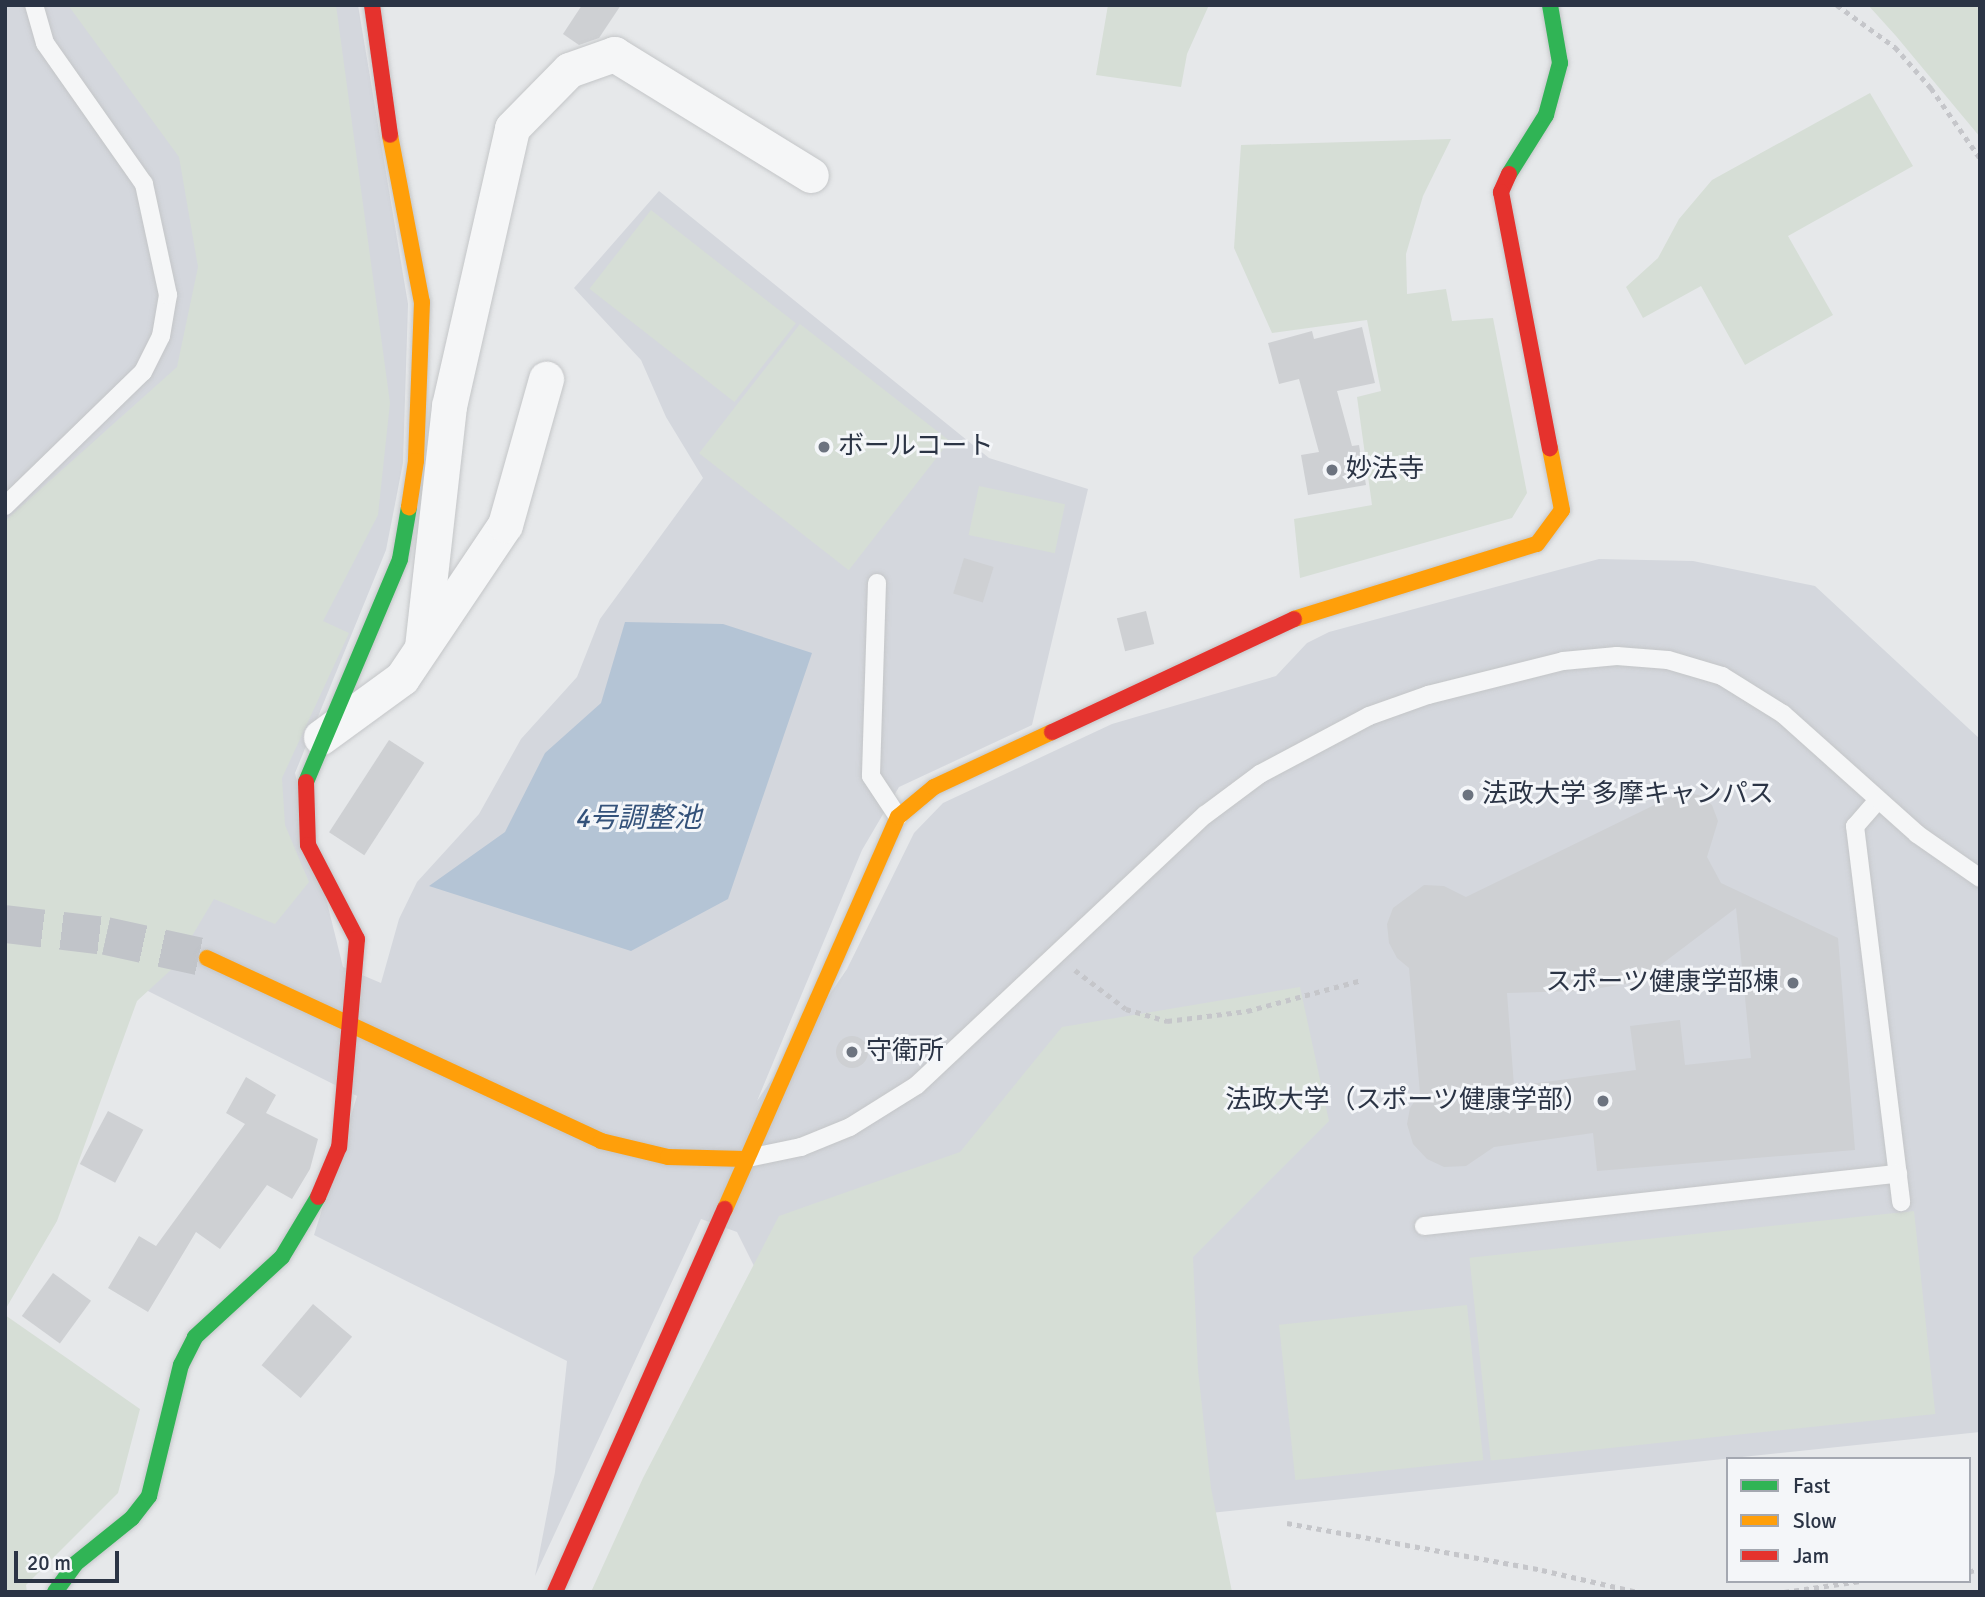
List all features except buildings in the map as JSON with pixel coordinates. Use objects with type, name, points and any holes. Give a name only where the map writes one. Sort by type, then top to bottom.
[{"type":"street","points":[[372,5],[382,93],[422,302],[432,403],[422,647]]},
{"type":"street","points":[[555,1592],[898,817],[934,787],[1312,611],[1537,544],[1562,510],[1501,192],[1517,157],[1546,115],[1553,90],[1560,63],[1550,5]]},
{"type":"street","points":[[55,1592],[75,1564],[132,1518],[149,1496],[157,1478],[181,1365],[195,1338],[282,1257],[330,1178],[339,1147],[357,939],[308,845],[304,814],[306,776],[400,559],[416,461],[512,128],[569,70],[614,54],[811,175]]},
{"type":"street","points":[[321,737],[402,678],[505,525],[546,379]]},
{"type":"street","points":[[207,958],[601,1141],[668,1157],[745,1159]]},
{"type":"lane","points":[[5,506],[143,372],[161,336],[168,295],[144,184],[45,43],[34,5]]},
{"type":"lane","points":[[877,583],[871,776],[898,817]]},
{"type":"lane","points":[[745,1159],[801,1147],[885,1108],[918,1085],[1205,815],[1260,774],[1311,744],[1368,716],[1428,695],[1563,661],[1617,656],[1668,660],[1722,676],[1765,702],[1944,855],[1980,878]]},
{"type":"lane","points":[[1878,800],[1855,826],[1901,1202]]},
{"type":"lane","points":[[1424,1226],[1898,1174]]},
{"type":"path","points":[[1837,5],[1895,47],[1931,88],[1980,158]]},
{"type":"path","points":[[1074,970],[1126,1009],[1167,1021],[1247,1012],[1362,980]]},
{"type":"path","points":[[1287,1523],[1542,1570],[1637,1592]]},
{"type":"path","points":[[1784,1592],[1846,1583]]},
{"type":"shaded area","name":"法政大学 多摩キャンパス","points":[[5,5],[358,5],[408,304],[403,463],[386,550],[295,773],[343,967],[381,983],[399,919],[417,882],[479,814],[521,739],[577,677],[600,619],[703,478],[666,417],[641,360],[574,288],[659,191],[989,458],[1088,489],[1032,725],[899,787],[862,850],[757,1101],[847,969],[914,833],[943,803],[1112,724],[1276,676],[1307,643],[1329,632],[1599,559],[1693,561],[1815,586],[1980,739],[1980,1432],[1040,1531],[805,1368],[737,1232],[701,1219],[535,1576],[555,1472],[567,1361],[314,1235],[357,1096],[138,986],[5,976]]},
{"type":"shaded area","points":[[68,5],[336,5],[390,403],[378,515],[323,621],[349,633],[282,778],[285,825],[309,882],[275,924],[214,899],[173,968],[137,1001],[57,1221],[5,1310],[5,521],[177,367],[198,267],[179,157]]},
{"type":"shaded area","points":[[1108,5],[1209,5],[1187,54],[1181,87],[1096,75]]},
{"type":"shaded area","points":[[1868,5],[1980,5],[1980,137],[1896,36]]},
{"type":"shaded area","points":[[1870,93],[1913,166],[1788,236],[1833,315],[1745,365],[1701,286],[1643,318],[1626,287],[1658,258],[1679,219],[1712,180]]},
{"type":"shaded area","points":[[1451,139],[1423,196],[1406,254],[1407,294],[1446,289],[1452,321],[1493,318],[1527,493],[1512,518],[1300,578],[1294,519],[1372,505],[1357,397],[1381,391],[1367,320],[1272,333],[1234,248],[1241,145]]},
{"type":"shaded area","points":[[651,210],[796,323],[734,402],[589,289]]},
{"type":"shaded area","name":"ボールコート","points":[[800,324],[950,441],[849,570],[699,453]]},
{"type":"shaded area","points":[[979,486],[1065,504],[1055,553],[969,535]]},
{"type":"shaded area","points":[[1300,987],[1329,1121],[1193,1257],[1198,1370],[1211,1488],[1232,1592],[591,1592],[643,1478],[779,1216],[960,1152],[1062,1027]]},
{"type":"shaded area","points":[[1914,1211],[1935,1414],[1491,1461],[1469,1258]]},
{"type":"shaded area","points":[[1467,1305],[1483,1460],[1295,1480],[1279,1325]]},
{"type":"shaded area","points":[[5,1315],[140,1409],[118,1493],[26,1585],[27,1592],[5,1592]]},
{"type":"water","name":"4号調整池","points":[[625,622],[723,624],[812,653],[728,899],[631,951],[429,886],[505,832],[545,753],[601,703]]},
{"type":"tunnel","points":[[5,924],[106,936],[207,958]]},
{"type":"traffic: fast","points":[[1509,174],[1546,115],[1560,63],[1550,5]]},
{"type":"traffic: fast","points":[[306,782],[400,559],[409,507]]},
{"type":"traffic: fast","points":[[55,1592],[75,1564],[132,1518],[149,1496],[181,1365],[195,1337],[282,1257],[318,1197]]},
{"type":"traffic: slow","points":[[390,135],[422,302],[416,461],[409,507]]},
{"type":"traffic: slow","points":[[1294,619],[1537,544],[1562,510],[1550,448]]},
{"type":"traffic: slow","points":[[725,1209],[898,817],[934,787],[1052,732]]},
{"type":"traffic: slow","points":[[207,958],[601,1141],[668,1157],[745,1159]]},
{"type":"traffic: jam","points":[[372,5],[390,135]]},
{"type":"traffic: jam","points":[[1509,174],[1501,192],[1550,448]]},
{"type":"traffic: jam","points":[[1052,732],[1294,619]]},
{"type":"traffic: jam","points":[[306,782],[308,845],[357,939],[339,1147],[318,1197]]},
{"type":"traffic: jam","points":[[555,1592],[725,1209]]},
{"type":"place","name":"ボールコート","points":[[824,447]]},
{"type":"place","name":"妙法寺","points":[[1332,470]]},
{"type":"place","name":"法政大学 多摩キャンパス","points":[[1468,795]]},
{"type":"place","name":"スポーツ健康学部棟","points":[[1793,983]]},
{"type":"place","name":"守衛所","points":[[852,1052]]},
{"type":"place","name":"法政大学（スポーツ健康学部）","points":[[1603,1101]]}]
